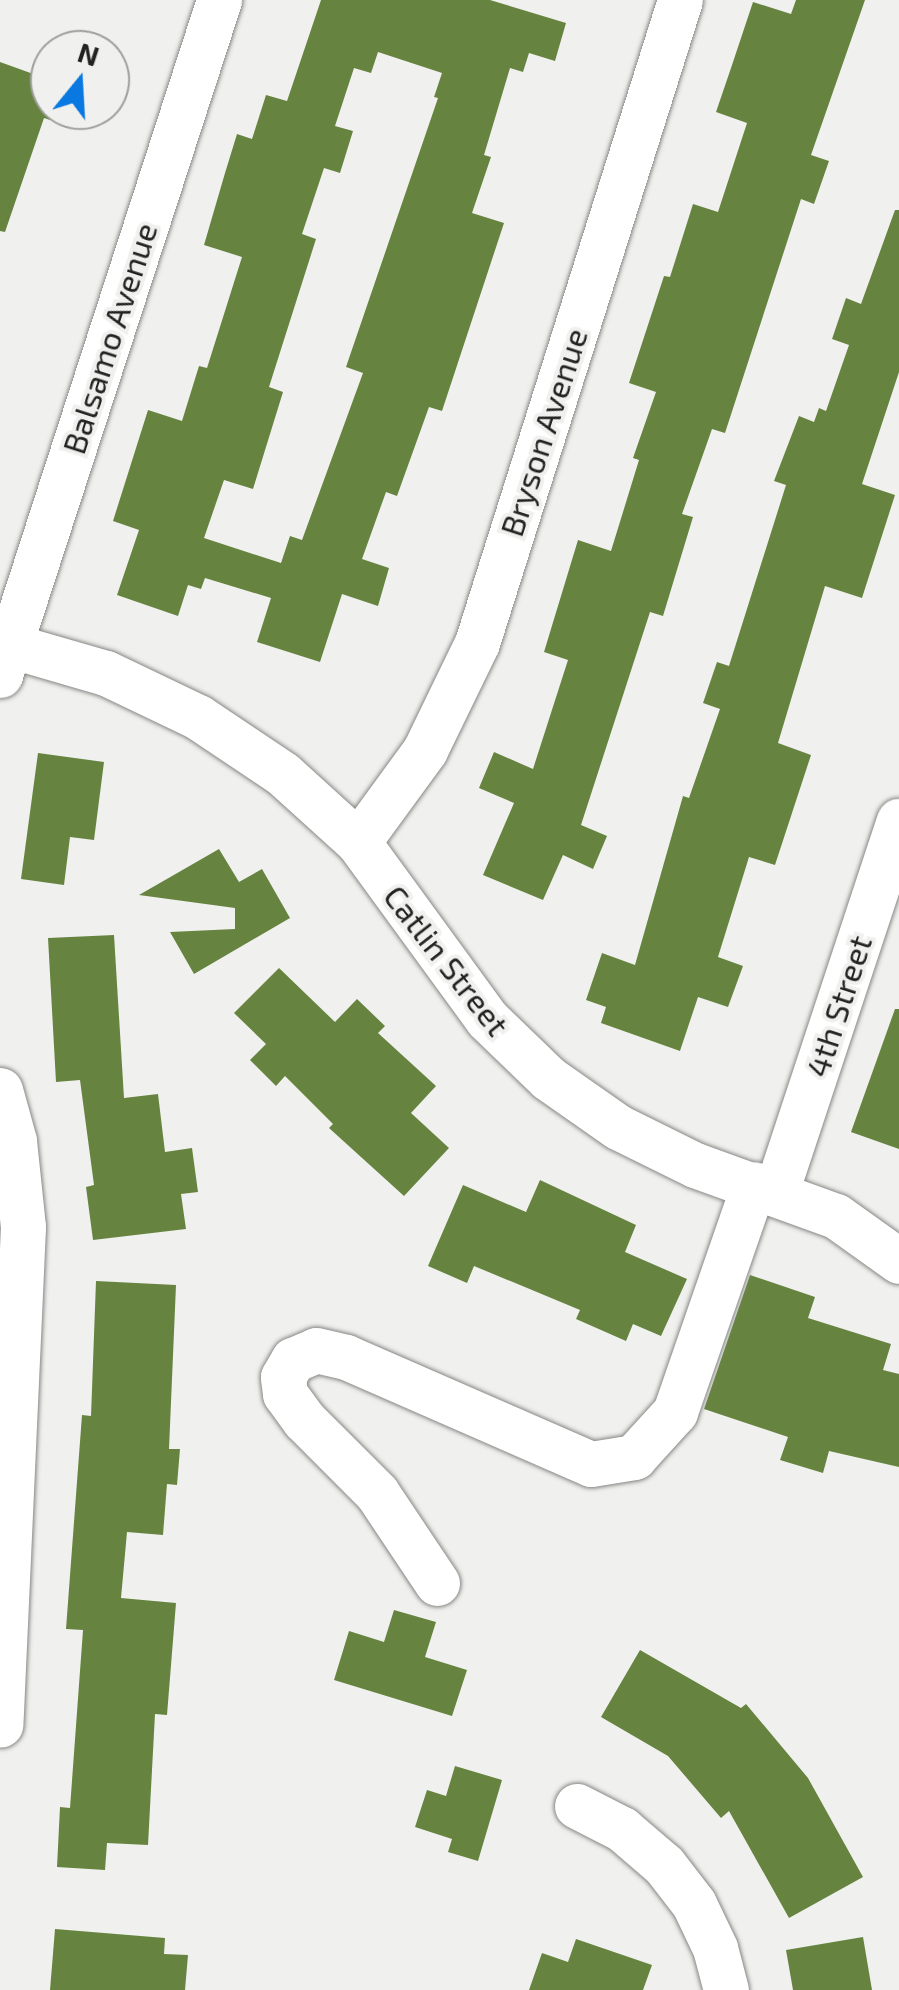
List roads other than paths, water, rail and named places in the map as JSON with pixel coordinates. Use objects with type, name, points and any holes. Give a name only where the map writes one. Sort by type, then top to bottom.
[{"type":"street","name":"Balsamo Avenue","points":[[4,660],[219,0]]},
{"type":"street","name":"Bryson Avenue","points":[[358,842],[425,750],[476,642],[680,0]]},
{"type":"street","name":"Catlin Street","points":[[4,660],[106,674],[198,717],[283,774],[358,842],[486,1019],[548,1078],[618,1127],[695,1165],[836,1216],[899,1261]]},
{"type":"street","name":"4th Street","points":[[436,1583],[377,1493],[304,1420],[285,1394],[283,1377],[293,1360],[316,1350],[346,1357],[591,1464],[634,1456],[675,1412],[765,1188],[899,820]]},
{"type":"street","points":[[0,1090],[14,1142],[23,1227],[0,1724]]},
{"type":"street","points":[[577,1806],[622,1830],[664,1865],[694,1904],[715,1948],[726,1990]]}]
